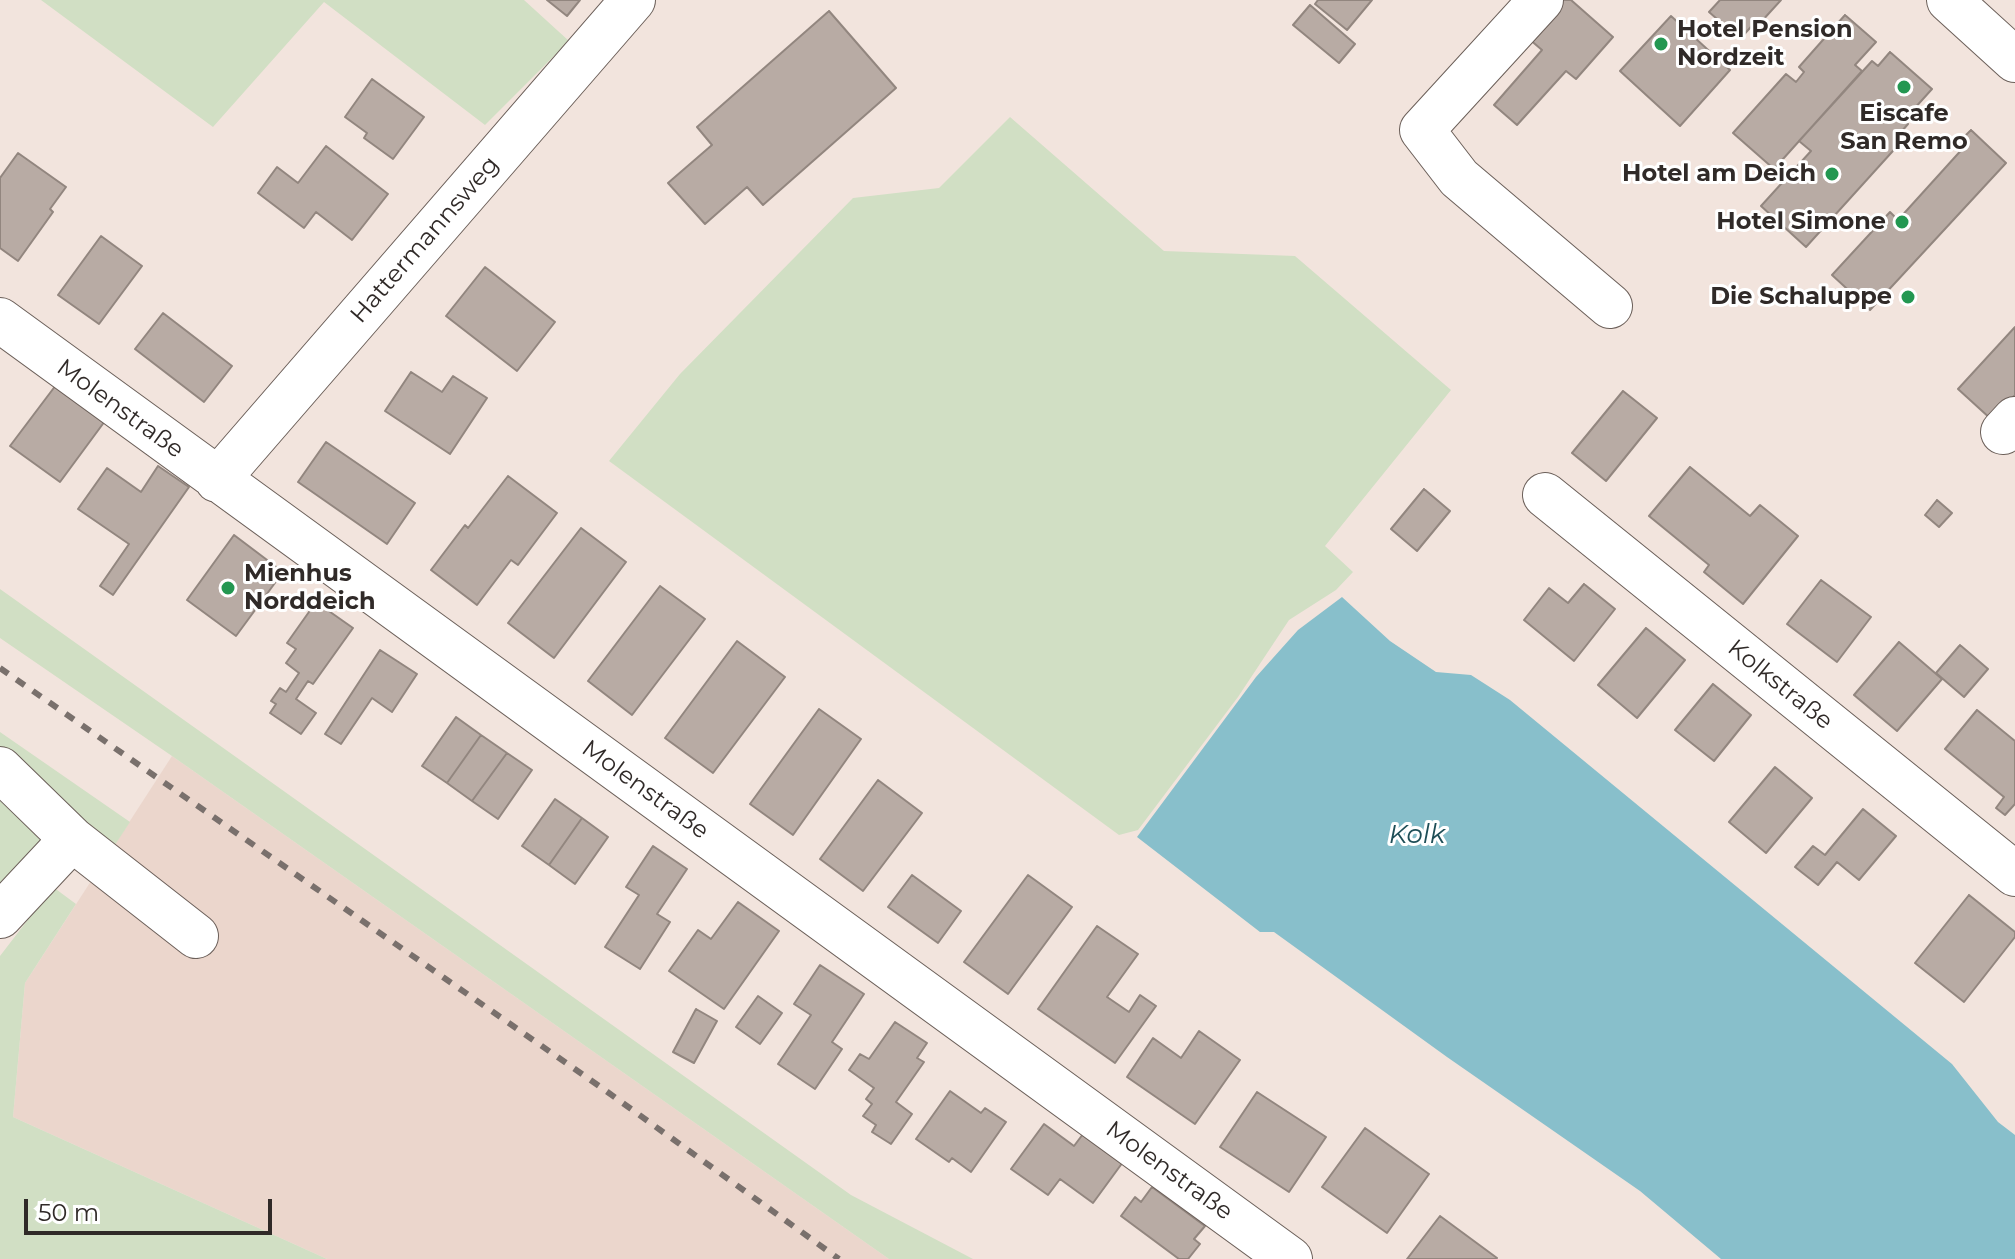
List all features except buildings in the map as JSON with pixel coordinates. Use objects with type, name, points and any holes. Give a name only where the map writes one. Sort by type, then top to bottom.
[{"type":"street","name":"Hattermannsweg","points":[[217,480],[633,0]]},
{"type":"street","points":[[1541,0],[1422,130],[1459,178],[1610,306]]},
{"type":"street","points":[[1971,7],[2015,60]]},
{"type":"street","name":"Molenstraße","points":[[0,320],[1290,1259]]},
{"type":"street","name":"Kolkstraße","points":[[1545,495],[2015,874]]},
{"type":"street","points":[[0,769],[72,839],[196,936]]},
{"type":"street","points":[[0,916],[72,839]]},
{"type":"shaded area","points":[[172,756],[889,1259],[327,1259],[13,1117],[25,983]]},
{"type":"green space","points":[[41,0],[524,0],[569,41],[485,125],[324,2],[213,127]]},
{"type":"green space","points":[[1010,117],[1164,251],[1295,256],[1451,390],[1325,546],[1353,572],[1336,590],[1289,620],[1238,697],[1138,830],[1119,835],[609,461],[680,374],[853,198],[939,188]]},
{"type":"green space","points":[[0,589],[851,1195],[973,1259],[889,1259],[0,638]]},
{"type":"green space","points":[[0,732],[130,822],[109,854],[0,756]]},
{"type":"green space","points":[[0,782],[46,844],[0,898]]},
{"type":"green space","points":[[53,887],[76,904],[25,983],[13,1117],[327,1259],[0,1259],[0,956]]},
{"type":"water","name":"Kolk","points":[[1342,597],[1390,641],[1436,672],[1471,675],[1510,700],[1952,1064],[1998,1122],[2015,1135],[2015,1259],[1721,1259],[1640,1191],[1274,932],[1260,932],[1137,837],[1256,677],[1298,630]]},
{"type":"railway","points":[[0,668],[602,1088],[839,1259]]},
{"type":"place","name":"Hotel Pension Nordzeit","points":[[1661,44]]},
{"type":"place","name":"Eiscafe San Remo","points":[[1904,87]]},
{"type":"place","name":"Hotel am Deich","points":[[1832,174]]},
{"type":"place","name":"Hotel Simone","points":[[1902,222]]},
{"type":"place","name":"Die Schaluppe","points":[[1908,297]]},
{"type":"place","name":"Mienhus Norddeich","points":[[228,588]]}]
